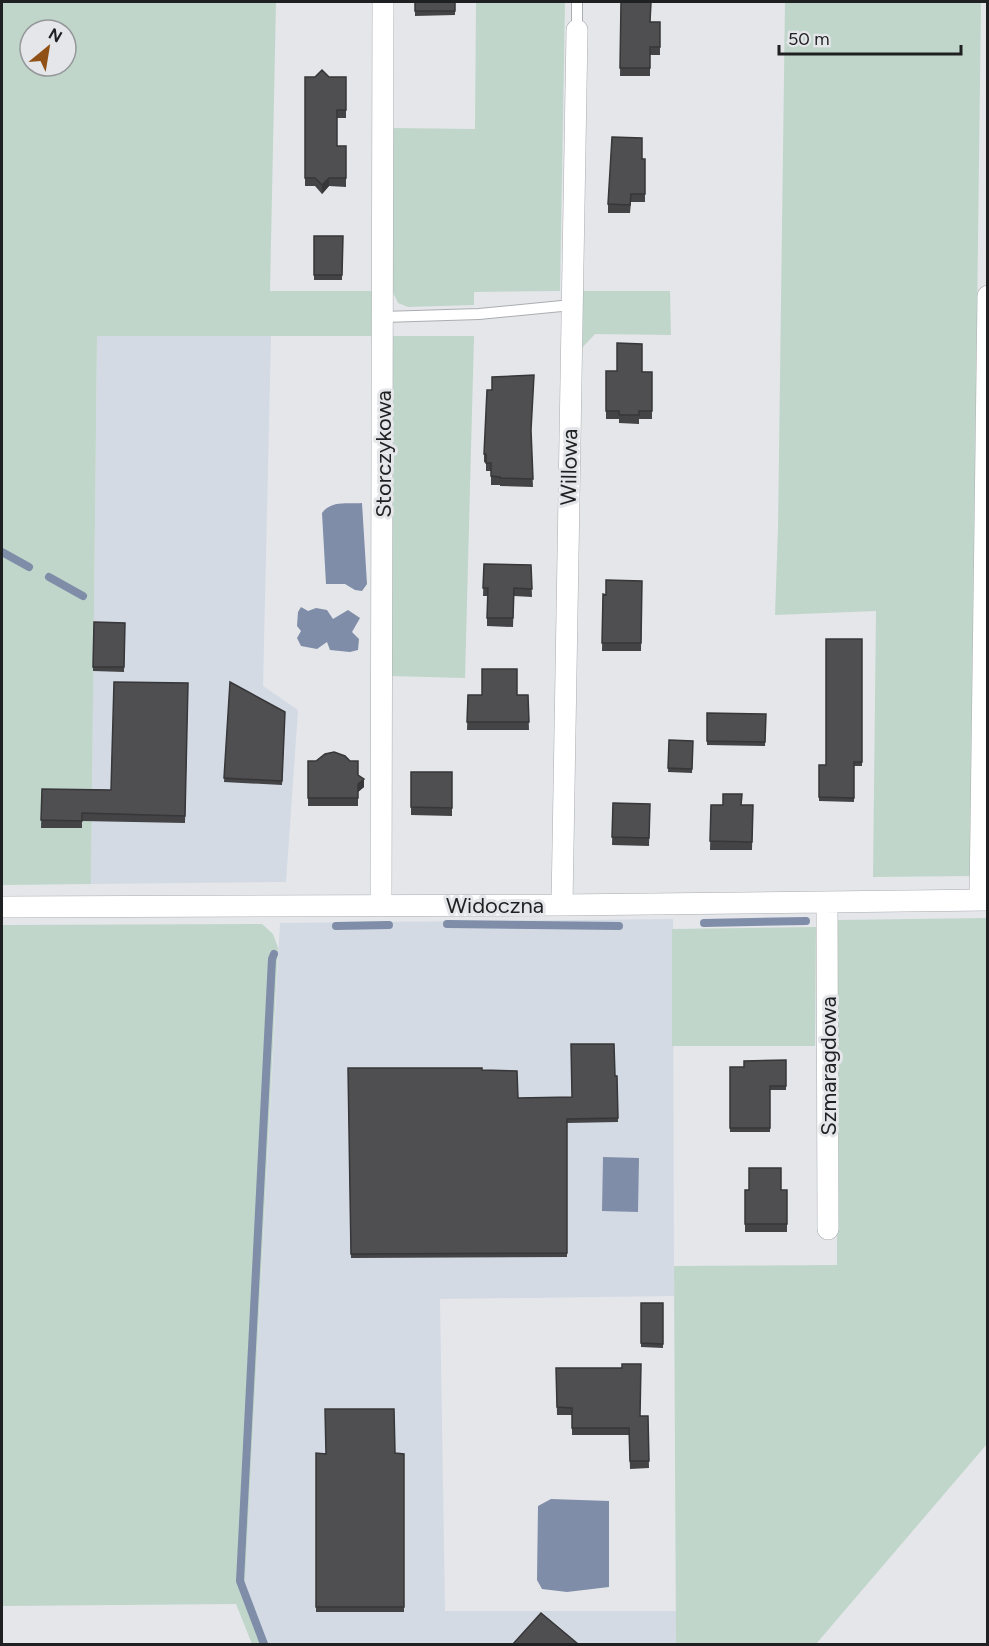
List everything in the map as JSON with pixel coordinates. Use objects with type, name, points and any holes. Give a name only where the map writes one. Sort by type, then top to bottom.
[{"type":"street","name":"Storczykowa","points":[[381,906],[383,2]]},
{"type":"street","name":"Willowa","points":[[562,905],[578,30]]},
{"type":"street","points":[[984,900],[987,296]]},
{"type":"street","name":"Widoczna","points":[[2,907],[562,905],[984,900]]},
{"type":"street","name":"Szmaragdowa","points":[[827,902],[828,1229]]},
{"type":"lane","points":[[577,2],[578,30]]},
{"type":"lane","points":[[383,317],[479,314],[572,305]]},
{"type":"shaded area","points":[[97,336],[271,336],[263,686],[298,710],[286,882],[91,884]]},
{"type":"shaded area","points":[[673,919],[674,1296],[440,1299],[445,1611],[676,1611],[676,1644],[267,1644],[249,1603],[245,1582],[280,923]]},
{"type":"green space","points":[[2,2],[276,2],[270,291],[373,291],[374,336],[97,336],[91,884],[2,885]]},
{"type":"green space","points":[[476,2],[565,2],[560,291],[474,292],[474,305],[408,307],[398,303],[391,288],[391,128],[475,129]]},
{"type":"green space","points":[[785,2],[981,2],[970,876],[873,877],[876,611],[775,615]]},
{"type":"green space","points":[[580,291],[670,291],[671,335],[595,334],[581,349]]},
{"type":"green space","points":[[391,336],[474,336],[465,678],[389,676]]},
{"type":"green space","points":[[987,918],[987,1444],[816,1644],[676,1644],[674,1266],[837,1265],[837,920]]},
{"type":"green space","points":[[262,924],[273,934],[278,948],[245,1582],[249,1603],[267,1644],[252,1644],[236,1604],[2,1606],[2,925]]},
{"type":"green space","points":[[816,927],[815,1046],[672,1046],[672,929]]},
{"type":"water","points":[[362,503],[367,584],[362,591],[345,584],[326,584],[322,513],[335,504]]},
{"type":"water","points":[[301,607],[308,611],[316,608],[327,610],[333,619],[348,610],[360,618],[352,632],[359,639],[358,650],[350,652],[330,650],[327,642],[317,649],[301,646],[297,638],[301,631],[297,626],[298,612]]},
{"type":"water","points":[[603,1157],[639,1158],[638,1212],[602,1211]]},
{"type":"water","points":[[551,1499],[609,1501],[609,1587],[567,1592],[542,1589],[537,1580],[538,1506]]},
{"type":"building","points":[[415,2],[455,2],[455,11],[415,11]]},
{"type":"building","points":[[621,2],[651,2],[650,22],[660,22],[660,47],[650,47],[650,68],[620,68]]},
{"type":"building","points":[[322,70],[329,77],[346,77],[346,110],[337,110],[337,146],[346,146],[346,178],[329,178],[322,185],[315,178],[305,178],[305,77],[315,77]]},
{"type":"building","points":[[612,137],[642,138],[642,159],[645,159],[645,194],[631,194],[630,205],[608,204]]},
{"type":"building","points":[[314,236],[343,236],[342,275],[314,275]]},
{"type":"building","points":[[617,343],[642,344],[642,372],[652,372],[652,411],[639,411],[639,415],[619,415],[619,411],[606,411],[606,371],[617,371]]},
{"type":"building","points":[[534,375],[531,430],[533,479],[491,476],[491,463],[486,463],[486,454],[484,454],[487,390],[492,390],[492,377]]},
{"type":"building","points":[[484,564],[531,565],[532,589],[514,588],[513,618],[487,618],[488,588],[483,588]]},
{"type":"building","points":[[606,580],[642,581],[641,643],[602,643],[603,594],[606,595]]},
{"type":"building","points":[[94,622],[125,623],[124,667],[93,667]]},
{"type":"building","points":[[826,639],[862,639],[862,762],[854,762],[854,798],[819,797],[819,765],[826,765]]},
{"type":"building","points":[[482,669],[517,669],[517,695],[528,695],[529,722],[467,722],[468,695],[482,695]]},
{"type":"building","points":[[114,682],[188,683],[185,816],[82,813],[82,821],[41,820],[42,789],[111,790]]},
{"type":"building","points":[[230,682],[285,712],[282,781],[224,778]]},
{"type":"building","points":[[707,713],[766,714],[765,742],[707,741]]},
{"type":"building","points":[[669,740],[693,741],[692,769],[668,768]]},
{"type":"building","points":[[334,752],[345,756],[350,761],[358,761],[358,775],[364,779],[358,784],[358,798],[308,798],[308,761],[316,761],[325,754]]},
{"type":"building","points":[[411,772],[452,772],[452,808],[411,807]]},
{"type":"building","points":[[723,794],[742,794],[741,805],[753,805],[752,842],[710,841],[711,805],[723,805]]},
{"type":"building","points":[[613,803],[650,804],[649,838],[612,837]]},
{"type":"building","points":[[571,1044],[614,1044],[618,1118],[567,1119],[567,1253],[351,1254],[348,1068],[482,1068],[482,1070],[517,1071],[518,1098],[572,1097]]},
{"type":"building","points":[[786,1060],[786,1086],[770,1086],[770,1128],[730,1128],[730,1067],[744,1067],[744,1061]]},
{"type":"building","points":[[749,1168],[781,1168],[781,1190],[787,1190],[787,1224],[745,1224],[745,1190],[749,1190]]},
{"type":"building","points":[[641,1303],[663,1303],[663,1344],[641,1343]]},
{"type":"building","points":[[622,1364],[641,1364],[640,1416],[648,1416],[649,1461],[630,1461],[629,1428],[572,1428],[572,1408],[557,1407],[556,1368],[622,1368]]},
{"type":"building","points":[[325,1409],[394,1409],[395,1453],[404,1454],[404,1607],[316,1607],[316,1453],[326,1454]]},
{"type":"building","points":[[541,1613],[578,1644],[513,1644]]},
{"type":"waterway","points":[[2,552],[29,567]]},
{"type":"waterway","points":[[49,577],[83,596]]},
{"type":"waterway","points":[[704,923],[806,921]]},
{"type":"waterway","points":[[447,924],[619,926]]},
{"type":"waterway","points":[[336,926],[389,925]]},
{"type":"waterway","points":[[264,1644],[240,1581],[274,954]]}]
